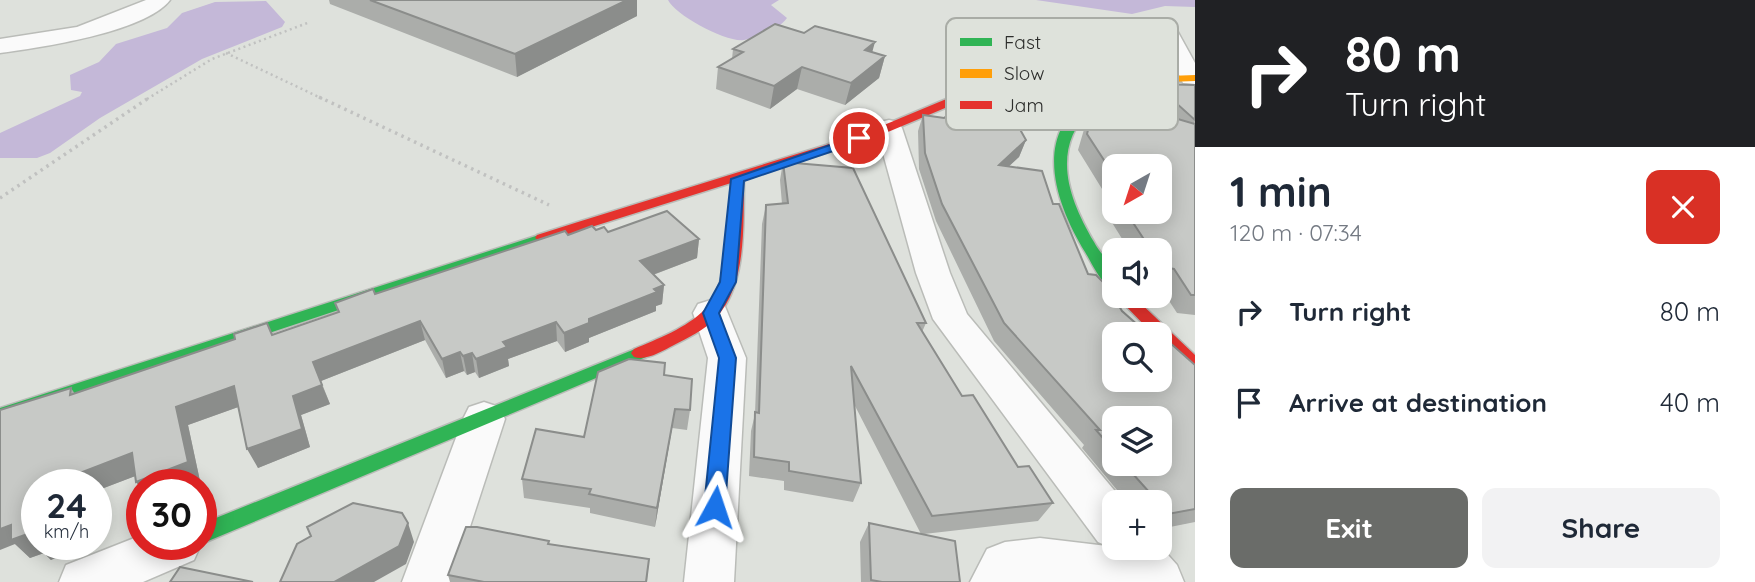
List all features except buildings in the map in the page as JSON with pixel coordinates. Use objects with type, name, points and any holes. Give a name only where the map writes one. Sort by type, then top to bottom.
[{"type":"street","points":[[0,46],[44,42],[104,26],[160,0]]},
{"type":"street","points":[[1178,50],[1193,78]]},
{"type":"street","points":[[0,415],[587,223],[738,179],[889,128],[946,105]]},
{"type":"street","points":[[889,128],[933,273],[951,319],[1102,511]]},
{"type":"street","points":[[1067,130],[1059,148],[1058,166],[1080,230],[1102,269]]},
{"type":"street","points":[[217,527],[659,345],[711,313],[728,282],[738,179]]},
{"type":"street","points":[[1140,308],[1180,340],[1195,366]]},
{"type":"street","points":[[709,582],[727,358],[711,313]]},
{"type":"street","points":[[427,582],[484,419]]},
{"type":"street","points":[[84,582],[139,560]]},
{"type":"street","points":[[156,582],[169,560]]},
{"type":"street","points":[[995,582],[1005,566],[1030,560],[1092,567],[1147,582]]},
{"type":"street","points":[[1141,560],[1159,582]]},
{"type":"path","points":[[0,198],[167,85],[226,53],[310,22]]},
{"type":"path","points":[[226,53],[587,223]]},
{"type":"shaded area","points":[[668,0],[779,0],[771,5],[787,18],[779,26],[762,35],[736,40],[714,33],[691,20]]},
{"type":"shaded area","points":[[1036,0],[1195,0],[1195,7],[1165,6],[1132,14]]},
{"type":"shaded area","points":[[266,1],[285,22],[282,27],[202,59],[100,118],[50,153],[37,158],[0,158],[0,133],[80,96],[82,92],[71,90],[70,75],[99,62],[116,44],[167,28],[182,13],[215,2]]},
{"type":"traffic: fast","points":[[1068,130],[1061,145],[1060,169],[1065,194],[1074,219],[1102,266]]},
{"type":"traffic: fast","points":[[0,415],[542,238]]},
{"type":"traffic: fast","points":[[217,527],[640,353]]},
{"type":"traffic: slow","points":[[1178,79],[1195,78]]},
{"type":"traffic: jam","points":[[542,238],[872,134],[946,102]]},
{"type":"traffic: jam","points":[[640,353],[695,326],[710,314],[719,302],[733,250],[738,179]]},
{"type":"traffic: jam","points":[[1136,308],[1195,366]]},
{"type":"route","points":[[715,507],[727,358],[711,313],[728,282],[738,179],[859,138]]}]
